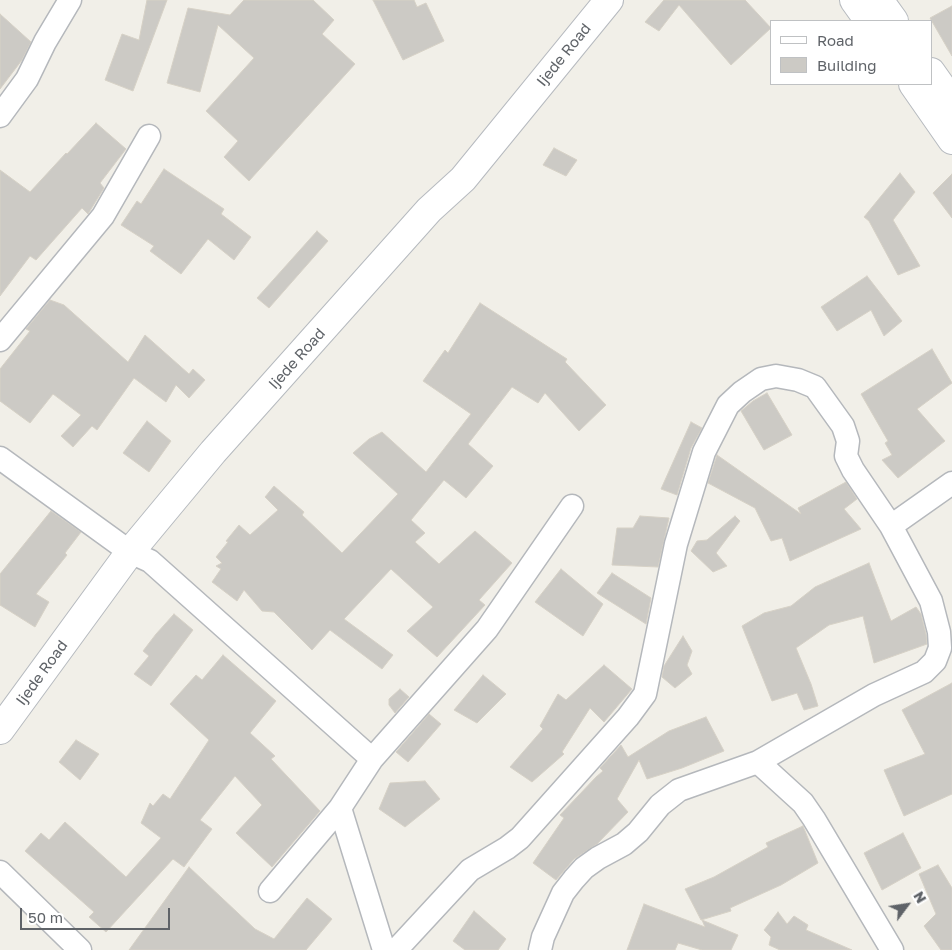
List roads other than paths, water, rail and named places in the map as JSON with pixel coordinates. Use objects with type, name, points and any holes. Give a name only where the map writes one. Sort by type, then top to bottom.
[{"type":"main road","name":"Ijede Road","points":[[0,730],[130,552],[213,452],[429,210],[462,179],[609,0]]},
{"type":"main road","points":[[854,0],[868,20]]},
{"type":"main road","points":[[879,0],[893,20]]},
{"type":"main road","points":[[932,73],[952,102]]},
{"type":"main road","points":[[914,85],[952,140]]},
{"type":"street","points":[[0,116],[27,79],[45,42],[70,0]]},
{"type":"street","points":[[0,340],[102,216],[149,136]]},
{"type":"street","points":[[396,950],[470,870],[520,838],[628,717],[644,694],[676,544],[704,452],[728,405],[760,379],[776,376],[798,380],[815,387],[844,426],[848,441],[846,456],[852,470],[891,526],[931,601],[939,632],[940,648],[935,661],[924,672],[874,695],[758,762],[679,790],[660,805],[638,832],[624,844],[584,868],[563,893],[543,937],[540,950]]},
{"type":"street","points":[[0,458],[130,552],[150,561],[372,759]]},
{"type":"street","points":[[891,526],[952,483]]},
{"type":"street","points":[[270,891],[340,808],[372,759],[487,629],[572,506]]},
{"type":"street","points":[[758,762],[802,803],[814,819],[892,950]]},
{"type":"street","points":[[340,808],[384,950]]},
{"type":"street","points":[[0,872],[80,950]]}]
